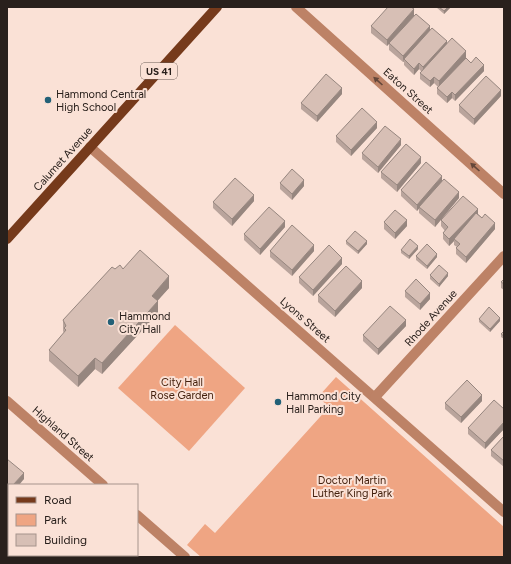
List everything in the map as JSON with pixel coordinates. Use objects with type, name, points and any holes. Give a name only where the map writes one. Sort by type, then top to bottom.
[{"type":"main road","name":"Calumet Avenue","points":[[7,239],[217,7]]},
{"type":"street","name":"Eaton Street","points":[[296,7],[504,194]]},
{"type":"street","name":"Lyons Street","points":[[90,147],[504,512]]},
{"type":"street","name":"Rhode Avenue","points":[[375,397],[504,256]]},
{"type":"street","name":"Highland Street","points":[[7,401],[102,484]]},
{"type":"street","points":[[138,516],[185,557]]},
{"type":"green space","name":"City Hall Rose Garden","points":[[175,325],[245,388],[189,451],[118,388]]},
{"type":"green space","name":"Doctor Martin Luther King Park","points":[[336,377],[504,527],[504,557],[201,557],[187,545],[205,524],[215,533],[329,407],[318,397]]},
{"type":"building","points":[[388,7],[411,7],[414,9],[387,40],[371,26]]},
{"type":"building","points":[[439,7],[448,7],[444,11]]},
{"type":"building","points":[[416,14],[430,26],[403,56],[389,43]]},
{"type":"building","points":[[432,28],[447,41],[423,67],[419,63],[414,69],[404,59]]},
{"type":"building","points":[[452,38],[466,51],[439,81],[434,77],[430,81],[420,73]]},
{"type":"building","points":[[476,57],[484,65],[455,95],[452,92],[447,97],[437,88],[466,58],[471,63]]},
{"type":"building","points":[[326,74],[342,88],[317,116],[301,103]]},
{"type":"building","points":[[486,76],[501,90],[474,119],[459,105]]},
{"type":"building","points":[[362,108],[377,122],[351,150],[336,136]]},
{"type":"building","points":[[385,126],[401,139],[378,167],[362,153]]},
{"type":"building","points":[[406,144],[421,157],[397,185],[381,172]]},
{"type":"building","points":[[426,162],[442,176],[417,205],[401,190]]},
{"type":"building","points":[[292,169],[304,180],[292,194],[280,183]]},
{"type":"building","points":[[235,178],[254,195],[232,219],[213,202]]},
{"type":"building","points":[[444,179],[459,192],[435,220],[419,207]]},
{"type":"building","points":[[463,196],[478,209],[449,239],[443,233],[448,227],[441,220]]},
{"type":"building","points":[[269,207],[285,221],[260,249],[244,234]]},
{"type":"building","points":[[395,210],[407,220],[395,233],[384,222]]},
{"type":"building","points":[[476,213],[482,218],[485,214],[495,223],[466,257],[456,248],[460,244],[454,239]]},
{"type":"building","points":[[292,225],[314,245],[292,270],[270,251]]},
{"type":"building","points":[[355,231],[367,241],[358,251],[346,241]]},
{"type":"building","points":[[410,239],[418,246],[409,256],[401,250]]},
{"type":"building","points":[[427,244],[437,254],[427,266],[416,256]]},
{"type":"building","points":[[329,245],[342,258],[313,290],[299,277]]},
{"type":"building","name":"Hammond City Hall","points":[[140,250],[169,276],[152,296],[158,301],[102,363],[95,358],[78,376],[49,350],[66,330],[64,328],[66,326],[63,320],[112,267],[115,269],[120,265],[123,269]]},
{"type":"building","points":[[439,265],[448,273],[439,284],[430,275]]},
{"type":"building","points":[[346,266],[362,281],[335,311],[318,295]]},
{"type":"building","points":[[416,279],[430,293],[420,304],[405,291]]},
{"type":"building","points":[[390,306],[406,320],[378,349],[363,335]]},
{"type":"building","points":[[489,307],[500,318],[490,329],[479,319]]},
{"type":"building","points":[[467,380],[482,395],[461,417],[445,403]]},
{"type":"building","points":[[494,400],[504,409],[504,422],[485,443],[468,428]]},
{"type":"building","points":[[504,436],[504,461],[491,450]]},
{"type":"building","points":[[7,459],[24,473],[14,484],[8,484],[8,488]]},
{"type":"building","points":[[37,556],[53,556],[52,557]]},
{"type":"building","points":[[84,556],[113,556],[112,557],[83,557]]},
{"type":"building","points":[[128,556],[129,557],[117,557]]},
{"type":"place","name":"Hammond Central High School","points":[[48,100]]},
{"type":"place","name":"Hammond City Hall","points":[[111,322]]},
{"type":"place","name":"Hammond City Hall Parking","points":[[278,402]]}]
